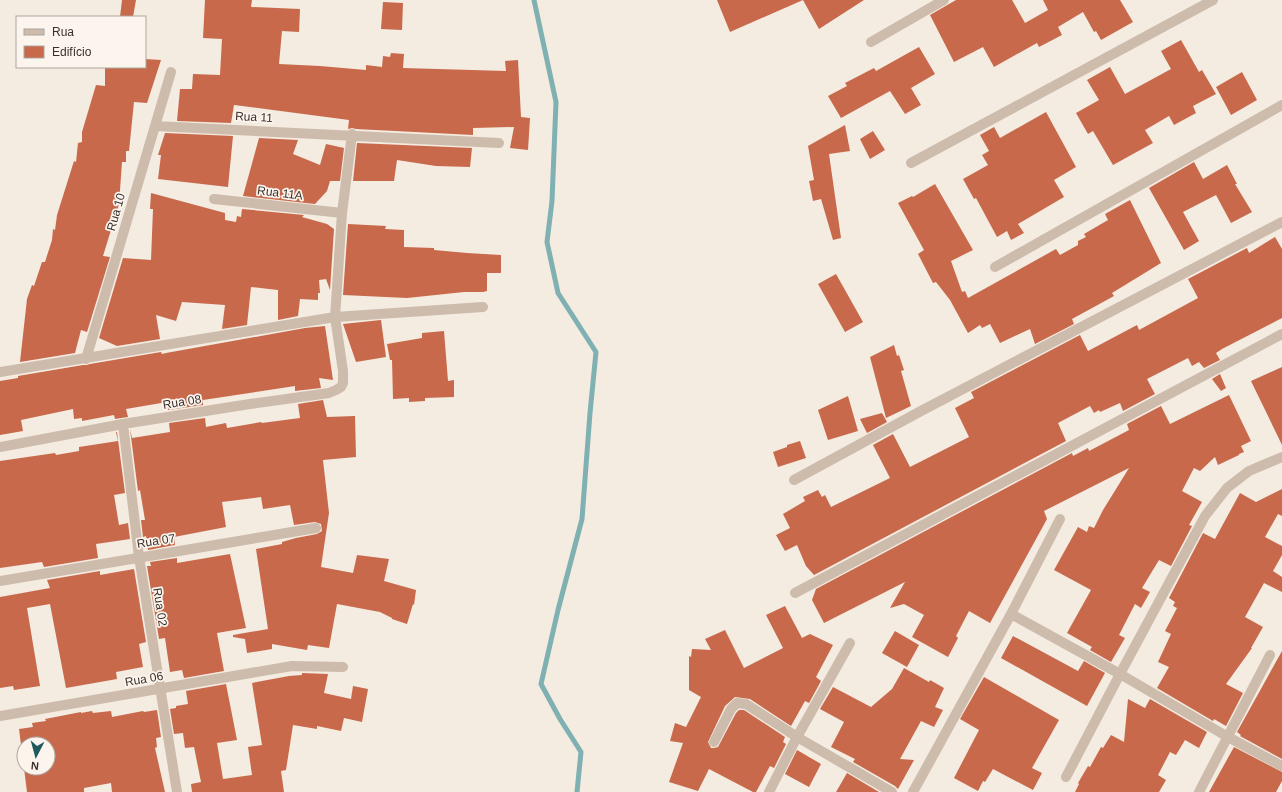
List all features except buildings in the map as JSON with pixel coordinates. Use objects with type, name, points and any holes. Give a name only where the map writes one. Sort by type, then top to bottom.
[{"type":"street","points":[[871,42],[944,0]]},
{"type":"street","points":[[911,162],[1213,0]]},
{"type":"street","name":"Rua 10","points":[[86,359],[171,72]]},
{"type":"street","points":[[995,267],[1282,105]]},
{"type":"street","name":"Rua 11","points":[[155,126],[352,134],[499,143]]},
{"type":"street","points":[[335,317],[342,213],[352,134]]},
{"type":"street","name":"Rua 11A","points":[[214,199],[342,213]]},
{"type":"street","points":[[794,480],[921,411],[1282,222]]},
{"type":"street","points":[[0,372],[335,317],[483,307]]},
{"type":"street","name":"Rua 08","points":[[0,446],[265,401],[329,393],[341,387],[343,383],[342,360],[335,317]]},
{"type":"street","points":[[795,593],[1282,334]]},
{"type":"street","name":"Rua 02","points":[[123,424],[139,557],[177,792]]},
{"type":"street","points":[[1066,777],[1205,516],[1222,493],[1249,471],[1282,457]]},
{"type":"street","points":[[913,792],[1011,614],[1060,519]]},
{"type":"street","name":"Rua 07","points":[[0,581],[316,528]]},
{"type":"street","points":[[1011,614],[1282,766]]},
{"type":"street","points":[[769,792],[797,737],[850,644]]},
{"type":"street","points":[[1199,792],[1270,655]]},
{"type":"street","name":"Rua 06","points":[[0,716],[292,666],[343,667]]},
{"type":"street","points":[[714,742],[731,709],[737,703],[746,704],[797,737],[892,792]]},
{"type":"waterway","points":[[534,0],[556,102],[552,201],[547,242],[558,293],[596,352],[582,519],[558,610],[541,684],[560,719],[581,752],[577,792]]}]
